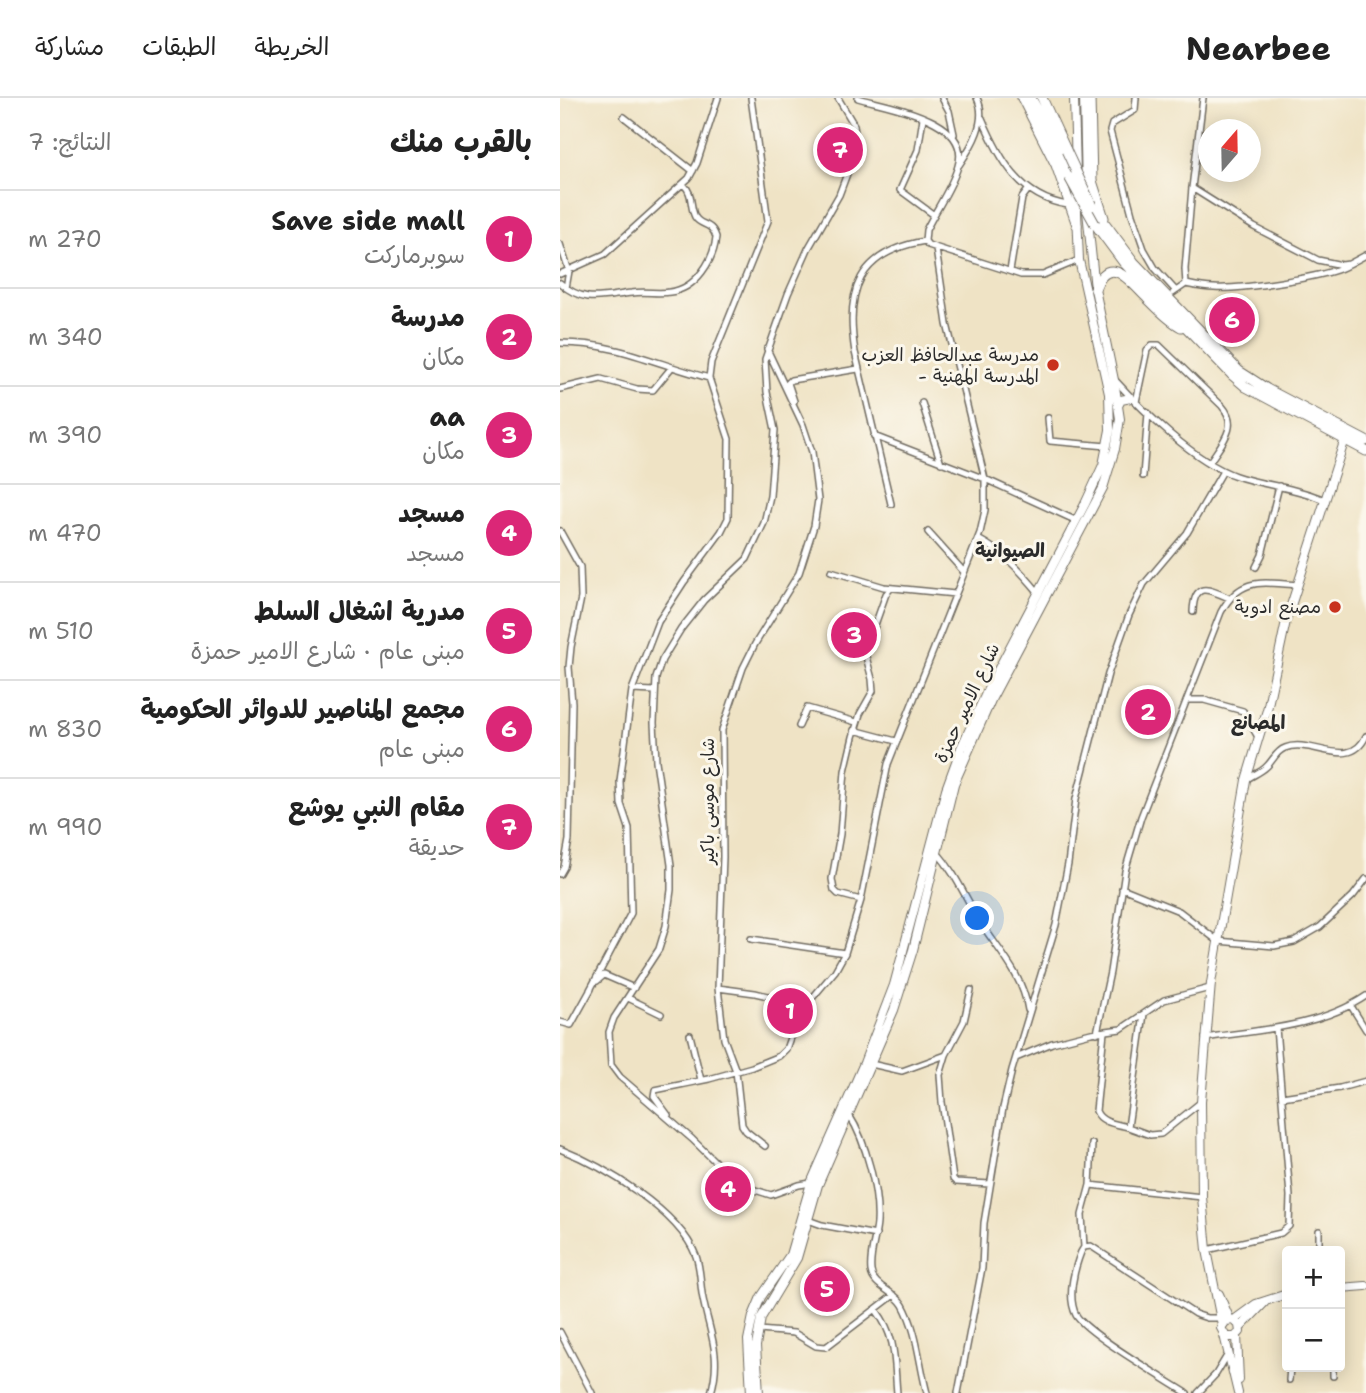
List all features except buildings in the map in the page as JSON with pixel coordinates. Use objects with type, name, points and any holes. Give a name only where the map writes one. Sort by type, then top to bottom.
[{"type":"main road","points":[[1021,98],[1056,165],[1077,225]]},
{"type":"main road","points":[[1031,98],[1094,224],[1124,263],[1246,387],[1366,451]]},
{"type":"main road","points":[[1042,98],[1092,206],[1134,262],[1171,294],[1239,371],[1267,389],[1366,441]]},
{"type":"main road","name":"شارع الامير حمزة","points":[[760,1393],[756,1346],[765,1310],[797,1258],[825,1158],[894,985],[954,784],[976,731],[1103,488],[1118,433],[1114,380],[1079,260],[1074,98]]},
{"type":"main road","name":"شارع الامير حمزة","points":[[751,1393],[748,1340],[753,1316],[761,1297],[790,1255],[811,1183],[849,1114],[901,989],[946,789],[961,748],[989,687],[1097,481],[1107,446],[1111,415],[1088,235],[1084,98]]},
{"type":"main road","points":[[1090,98],[1092,181],[1108,229]]},
{"type":"main road","points":[[1095,289],[1100,278],[1108,272],[1123,274],[1170,320],[1190,332]]},
{"type":"main road","points":[[1118,406],[1121,400],[1133,400]]},
{"type":"main road","points":[[1235,1367],[1228,1354],[1224,1335],[1227,1321],[1207,1250],[1202,1197],[1201,1102],[1210,988],[1246,780],[1259,739],[1286,621],[1345,439]]},
{"type":"main road","points":[[1345,1287],[1366,1284]]},
{"type":"main road","points":[[1227,1321],[1248,1308],[1282,1295]]},
{"type":"main road","points":[[1224,1335],[1229,1338],[1239,1331],[1266,1300]]},
{"type":"main road","points":[[1227,1321],[1239,1331]]},
{"type":"main road","points":[[1239,1331],[1235,1367],[1239,1393]]},
{"type":"street","points":[[560,274],[605,254],[683,184],[694,171],[718,98]]},
{"type":"street","points":[[560,1022],[571,1025],[575,1021],[632,908],[629,828],[623,811],[620,781],[632,690],[658,622],[728,518],[729,439],[709,378],[711,362],[768,221],[751,98]]},
{"type":"street","points":[[811,1183],[771,1195],[739,1185],[671,1121],[641,1097],[611,1065],[609,1032],[614,1018],[659,949],[666,926],[671,890],[671,865],[656,761],[654,691],[662,660],[669,646],[690,616],[747,559],[764,523],[768,509],[775,430],[765,359],[775,324],[808,248],[833,207],[848,172],[855,134],[854,125],[838,98]]},
{"type":"street","points":[[858,98],[923,118],[948,129],[958,145],[959,165]]},
{"type":"street","points":[[942,98],[949,111],[954,137]]},
{"type":"street","points":[[977,98],[982,108],[982,117],[1000,158],[1028,190],[1052,202],[1068,205]]},
{"type":"street","points":[[1136,98],[1135,110],[1112,124],[1110,131],[1144,249],[1171,294],[1186,284],[1217,288],[1321,275],[1340,270],[1366,255]]},
{"type":"street","points":[[1186,284],[1192,188],[1203,98]]},
{"type":"street","points":[[624,117],[694,171]]},
{"type":"street","points":[[982,117],[926,230],[925,241],[936,249],[1021,275],[1043,275],[1079,260]]},
{"type":"street","points":[[923,118],[918,150],[900,190],[934,215]]},
{"type":"street","points":[[560,244],[569,271],[563,286],[586,298],[647,291],[669,293],[685,287],[700,274],[711,258],[716,237],[709,225],[697,221],[690,191],[683,184]]},
{"type":"street","points":[[1192,188],[1254,228],[1307,255],[1334,265],[1349,264]]},
{"type":"street","points":[[1010,271],[1022,198],[1028,190]]},
{"type":"street","points":[[891,504],[858,369],[853,338],[853,293],[861,274],[874,260],[912,243],[925,241]]},
{"type":"street","points":[[671,1121],[654,1096],[655,1090],[736,1071],[765,1062],[782,1053],[798,1015],[835,971],[845,953],[861,900],[885,775],[896,741],[978,539],[985,510],[985,479],[947,324],[936,249]]},
{"type":"street","points":[[560,342],[621,349],[709,378]]},
{"type":"street","points":[[1133,400],[1147,350],[1152,345],[1159,345],[1222,406],[1230,418],[1229,432],[1209,463]]},
{"type":"street","name":"شارع موسى باكير","points":[[765,1146],[742,1125],[736,1071],[724,1039],[718,988],[723,723],[755,644],[799,573],[817,511],[817,480],[812,452],[767,349]]},
{"type":"street","points":[[560,389],[601,379],[637,389],[653,390],[672,368]]},
{"type":"street","points":[[794,408],[788,385],[791,380],[858,369]]},
{"type":"street","points":[[1104,369],[1133,400],[1209,463],[1223,471],[1256,482],[1303,492],[1324,500]]},
{"type":"street","points":[[922,403],[941,463]]},
{"type":"street","points":[[1143,476],[1148,413]]},
{"type":"street","points":[[1048,418],[1050,441],[1107,446]]},
{"type":"street","points":[[874,436],[985,479],[1077,521]]},
{"type":"street","points":[[958,1393],[982,1269],[984,1223],[1003,1108],[1056,925],[1068,864],[1076,799],[1108,674],[1144,584],[1186,533],[1223,471]]},
{"type":"street","points":[[1256,567],[1262,555],[1279,486]]},
{"type":"street","points":[[560,531],[580,567],[581,588],[569,667],[572,716],[569,840],[560,874]]},
{"type":"street","points":[[928,531],[964,572]]},
{"type":"street","points":[[978,539],[995,548],[1011,562],[1039,593]]},
{"type":"street","points":[[831,571],[891,588],[955,594]]},
{"type":"street","points":[[1097,1032],[1110,972],[1122,888],[1141,817],[1221,612],[1229,598],[1243,587],[1298,585]]},
{"type":"street","points":[[861,900],[838,894],[832,882],[840,834],[845,771],[856,722],[873,691],[873,679],[865,653],[886,594],[891,588]]},
{"type":"street","points":[[1193,612],[1193,597],[1203,590],[1208,589],[1229,598]]},
{"type":"street","points":[[632,690],[654,691]]},
{"type":"street","points":[[1187,699],[1204,700],[1243,710],[1259,739]]},
{"type":"street","points":[[799,726],[807,708],[856,722]]},
{"type":"street","points":[[854,730],[896,741]]},
{"type":"street","points":[[1246,780],[1264,770],[1283,748],[1293,746],[1351,752],[1358,749],[1366,736]]},
{"type":"street","points":[[936,851],[961,884],[979,919],[1019,979],[1029,1013]]},
{"type":"street","points":[[1122,888],[1179,911],[1218,941],[1275,946],[1294,942],[1320,927],[1347,902],[1366,879]]},
{"type":"street","points":[[751,939],[845,953]]},
{"type":"street","points":[[590,990],[604,975],[634,988]]},
{"type":"street","points":[[718,988],[755,993],[806,1005]]},
{"type":"street","points":[[1016,1058],[1052,1043],[1121,1029],[1164,1000],[1210,988]]},
{"type":"street","points":[[971,990],[964,1021],[946,1055],[940,1085],[953,1179],[956,1182],[990,1184]]},
{"type":"street","points":[[1205,1038],[1276,1028],[1320,1018],[1351,1006],[1366,996]]},
{"type":"street","points":[[628,998],[661,1014]]},
{"type":"street","points":[[1351,1006],[1366,1030]]},
{"type":"street","points":[[1128,1127],[1144,1014]]},
{"type":"street","points":[[1207,1250],[1281,1233],[1289,1226],[1291,1217],[1276,1028]]},
{"type":"street","points":[[1104,1032],[1096,1111],[1098,1116],[1109,1123],[1150,1135],[1161,1134],[1201,1102]]},
{"type":"street","points":[[690,1035],[701,1080]]},
{"type":"street","points":[[871,1064],[902,1071],[946,1055]]},
{"type":"street","points":[[1282,1097],[1366,1081]]},
{"type":"street","points":[[849,1114],[857,1127],[878,1210],[871,1260],[872,1275],[879,1285],[894,1295],[905,1310],[918,1349],[927,1393]]},
{"type":"street","points":[[1092,1144],[1090,1185],[1082,1215],[1084,1247],[1077,1263],[1072,1296],[1074,1309],[1079,1319],[1114,1346],[1187,1393]]},
{"type":"street","points":[[560,1149],[600,1168],[640,1195],[675,1225],[691,1246],[698,1265],[703,1299],[713,1335],[715,1372],[711,1393]]},
{"type":"street","points":[[1090,1185],[1202,1197]]},
{"type":"street","points":[[808,1220],[876,1235]]},
{"type":"street","points":[[1319,1231],[1319,1246]]},
{"type":"street","points":[[1084,1247],[1091,1246],[1195,1314],[1227,1321]]},
{"type":"street","points":[[759,1331],[794,1333],[817,1346],[826,1347],[894,1295]]},
{"type":"street","points":[[876,1310],[890,1332],[894,1346],[897,1393]]},
{"type":"street","points":[[560,1332],[592,1393]]},
{"type":"street","points":[[1198,1393],[1216,1374],[1228,1354]]},
{"type":"street","points":[[1216,1374],[1235,1367]]},
{"type":"street","points":[[1289,1380],[1290,1372]]},
{"type":"place","name":"مقام النبي يوشع","points":[[840,150]]},
{"type":"place","name":"مجمع المناصير للدوائر الحكومية","points":[[1232,320]]},
{"type":"place","name":"مدرسة عبدالحافظ العزب - المدرسة المهنية","points":[[1053,365]]},
{"type":"place","name":"مصنع ادوية","points":[[1335,607]]},
{"type":"place","name":"aa","points":[[854,635]]},
{"type":"place","name":"مدرسة","points":[[1148,712]]},
{"type":"place","name":"Save side mall","points":[[790,1011]]},
{"type":"place","name":"مسجد","points":[[728,1189]]},
{"type":"place","name":"مدرية اشغال السلط","points":[[827,1289]]},
{"type":"district","name":"الصيوانية","points":[[1010,550]]},
{"type":"district","name":"المصانع","points":[[1258,722]]}]
